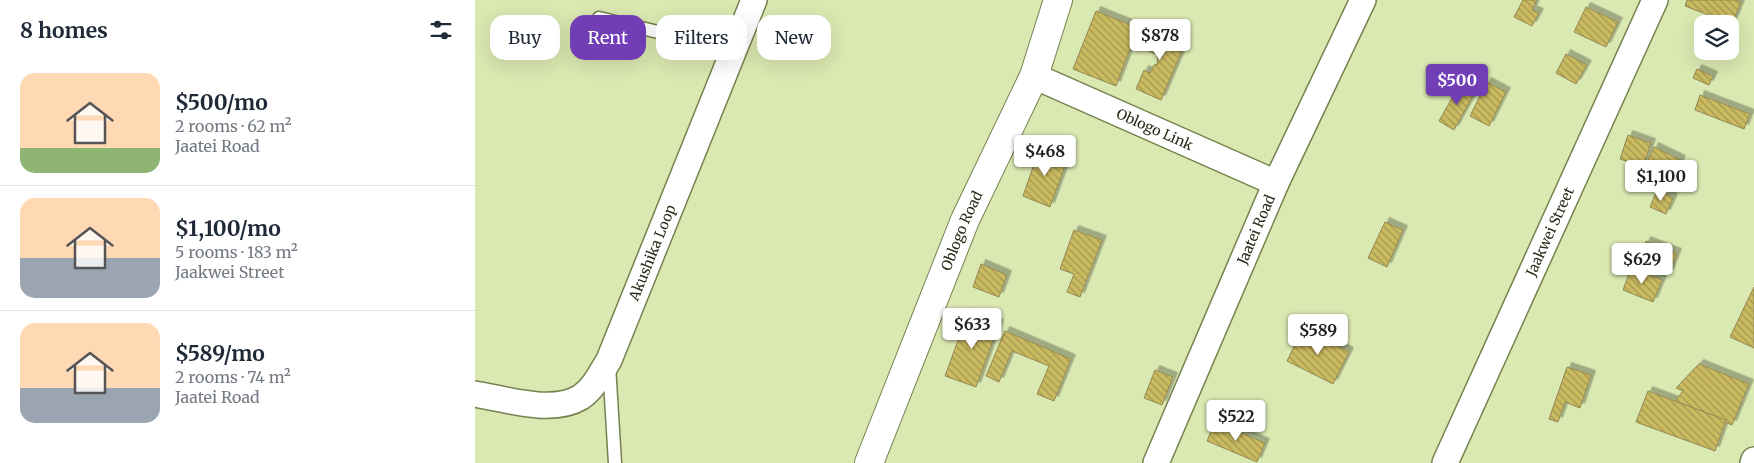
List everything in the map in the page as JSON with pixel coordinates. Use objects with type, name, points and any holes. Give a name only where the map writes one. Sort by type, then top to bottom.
[{"type":"main road","name":"Oblogo Road","points":[[869,463],[965,220],[1034,76],[1058,0]]},
{"type":"street","name":"Akushika Loop","points":[[747,18],[754,0]]},
{"type":"street","name":"Jaatei Road","points":[[1157,463],[1276,184],[1363,0]]},
{"type":"street","name":"Jaakwei Street","points":[[1445,463],[1655,0]]},
{"type":"street","name":"Akushika Loop","points":[[475,394],[540,405],[563,404],[581,396],[588,390],[609,360],[730,60]]},
{"type":"street","name":"Oblogo Link","points":[[1034,76],[1276,184]]},
{"type":"lane","points":[[609,360],[615,463]]},
{"type":"building","points":[[1523,0],[1537,0],[1532,10],[1539,13],[1532,26],[1514,17]]},
{"type":"building","points":[[1687,0],[1736,0],[1741,2],[1736,15],[1708,15],[1685,6]]},
{"type":"building","points":[[1586,7],[1618,22],[1606,47],[1574,32]]},
{"type":"building","points":[[1096,11],[1138,28],[1116,86],[1073,69]]},
{"type":"building","points":[[1150,25],[1186,41],[1161,100],[1136,89],[1144,70],[1150,73],[1154,65],[1158,64],[1157,55],[1140,47]]},
{"type":"building","points":[[1566,54],[1587,65],[1576,84],[1556,73]]},
{"type":"building","points":[[1697,69],[1713,76],[1709,85],[1693,78]]},
{"type":"building","points":[[1461,82],[1476,90],[1454,130],[1439,121]]},
{"type":"building","points":[[1487,82],[1506,92],[1489,126],[1470,116]]},
{"type":"building","points":[[1700,95],[1750,114],[1744,129],[1695,110]]},
{"type":"building","points":[[1628,135],[1651,143],[1643,167],[1620,159]]},
{"type":"building","points":[[1040,147],[1068,158],[1050,207],[1023,196]]},
{"type":"building","points":[[1654,147],[1681,160],[1674,177],[1646,164]]},
{"type":"building","points":[[1657,190],[1673,198],[1666,214],[1650,207]]},
{"type":"building","points":[[1385,222],[1403,230],[1387,267],[1368,258]]},
{"type":"building","points":[[1074,230],[1102,240],[1080,297],[1067,292],[1074,274],[1060,269]]},
{"type":"building","points":[[1646,241],[1677,253],[1669,274],[1639,263]]},
{"type":"building","points":[[981,264],[1007,275],[999,297],[973,287]]},
{"type":"building","points":[[1631,268],[1662,280],[1653,302],[1623,290]]},
{"type":"building","points":[[1754,287],[1754,348],[1730,337]]},
{"type":"building","points":[[968,313],[999,324],[976,387],[945,376]]},
{"type":"building","points":[[1303,328],[1349,352],[1333,384],[1287,361]]},
{"type":"building","points":[[1005,331],[1071,359],[1054,401],[1037,394],[1049,366],[1012,351],[999,382],[986,376]]},
{"type":"building","points":[[1699,364],[1749,384],[1732,425],[1675,401],[1683,391],[1676,388]]},
{"type":"building","points":[[1567,367],[1591,375],[1580,408],[1565,402],[1558,422],[1549,419]]},
{"type":"building","points":[[1155,370],[1173,377],[1162,405],[1144,398]]},
{"type":"building","points":[[1648,391],[1726,420],[1715,451],[1636,422]]},
{"type":"building","points":[[1215,422],[1265,443],[1257,462],[1207,441]]}]
